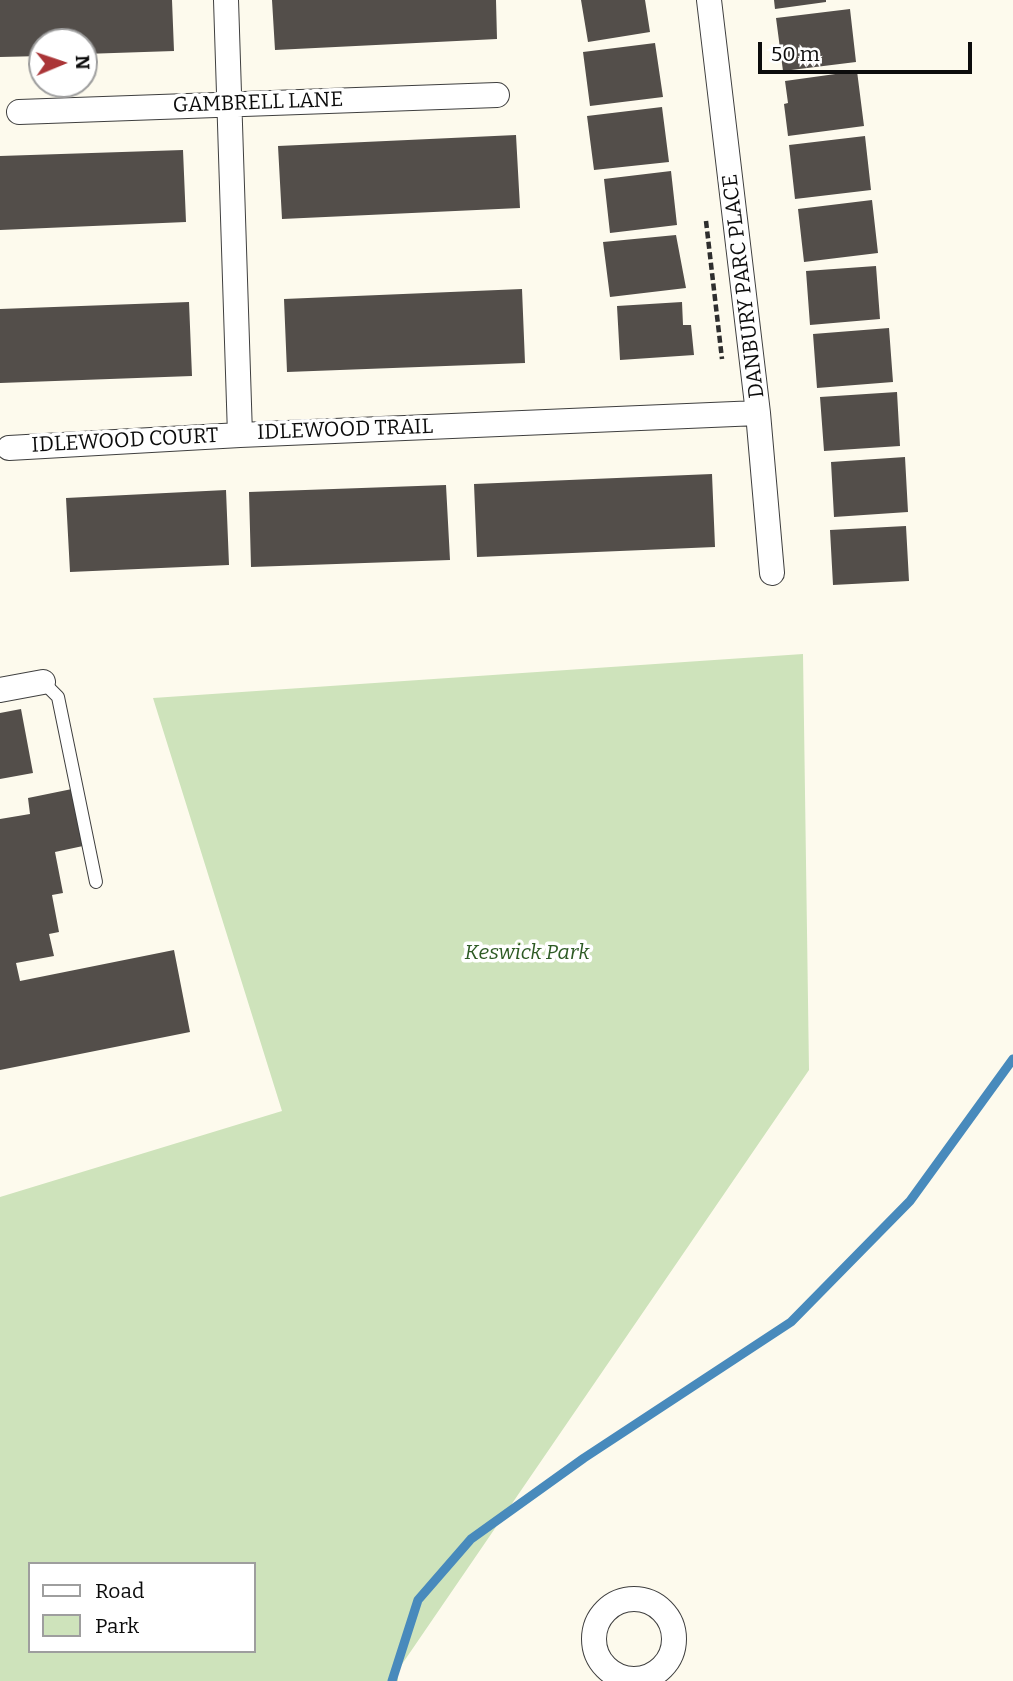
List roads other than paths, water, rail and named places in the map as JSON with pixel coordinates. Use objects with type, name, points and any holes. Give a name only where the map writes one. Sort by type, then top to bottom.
[{"type":"street","name":"IDLEWOOD TRAIL","points":[[226,0],[240,435],[758,413]]},
{"type":"street","name":"DANBURY PARC PLACE","points":[[709,0],[758,413],[772,573]]},
{"type":"street","name":"GAMBRELL LANE","points":[[19,112],[497,95]]},
{"type":"street","name":"IDLEWOOD COURT","points":[[9,448],[240,435]]},
{"type":"street","points":[[0,690],[43,682]]},
{"type":"lane","points":[[43,682],[58,697],[96,882]]},
{"type":"waterway","points":[[392,1681],[418,1600],[471,1539],[584,1458],[791,1322],[910,1201],[1013,1059]]},
{"type":"park label","name":"Keswick Park","points":[[527,953]]}]
